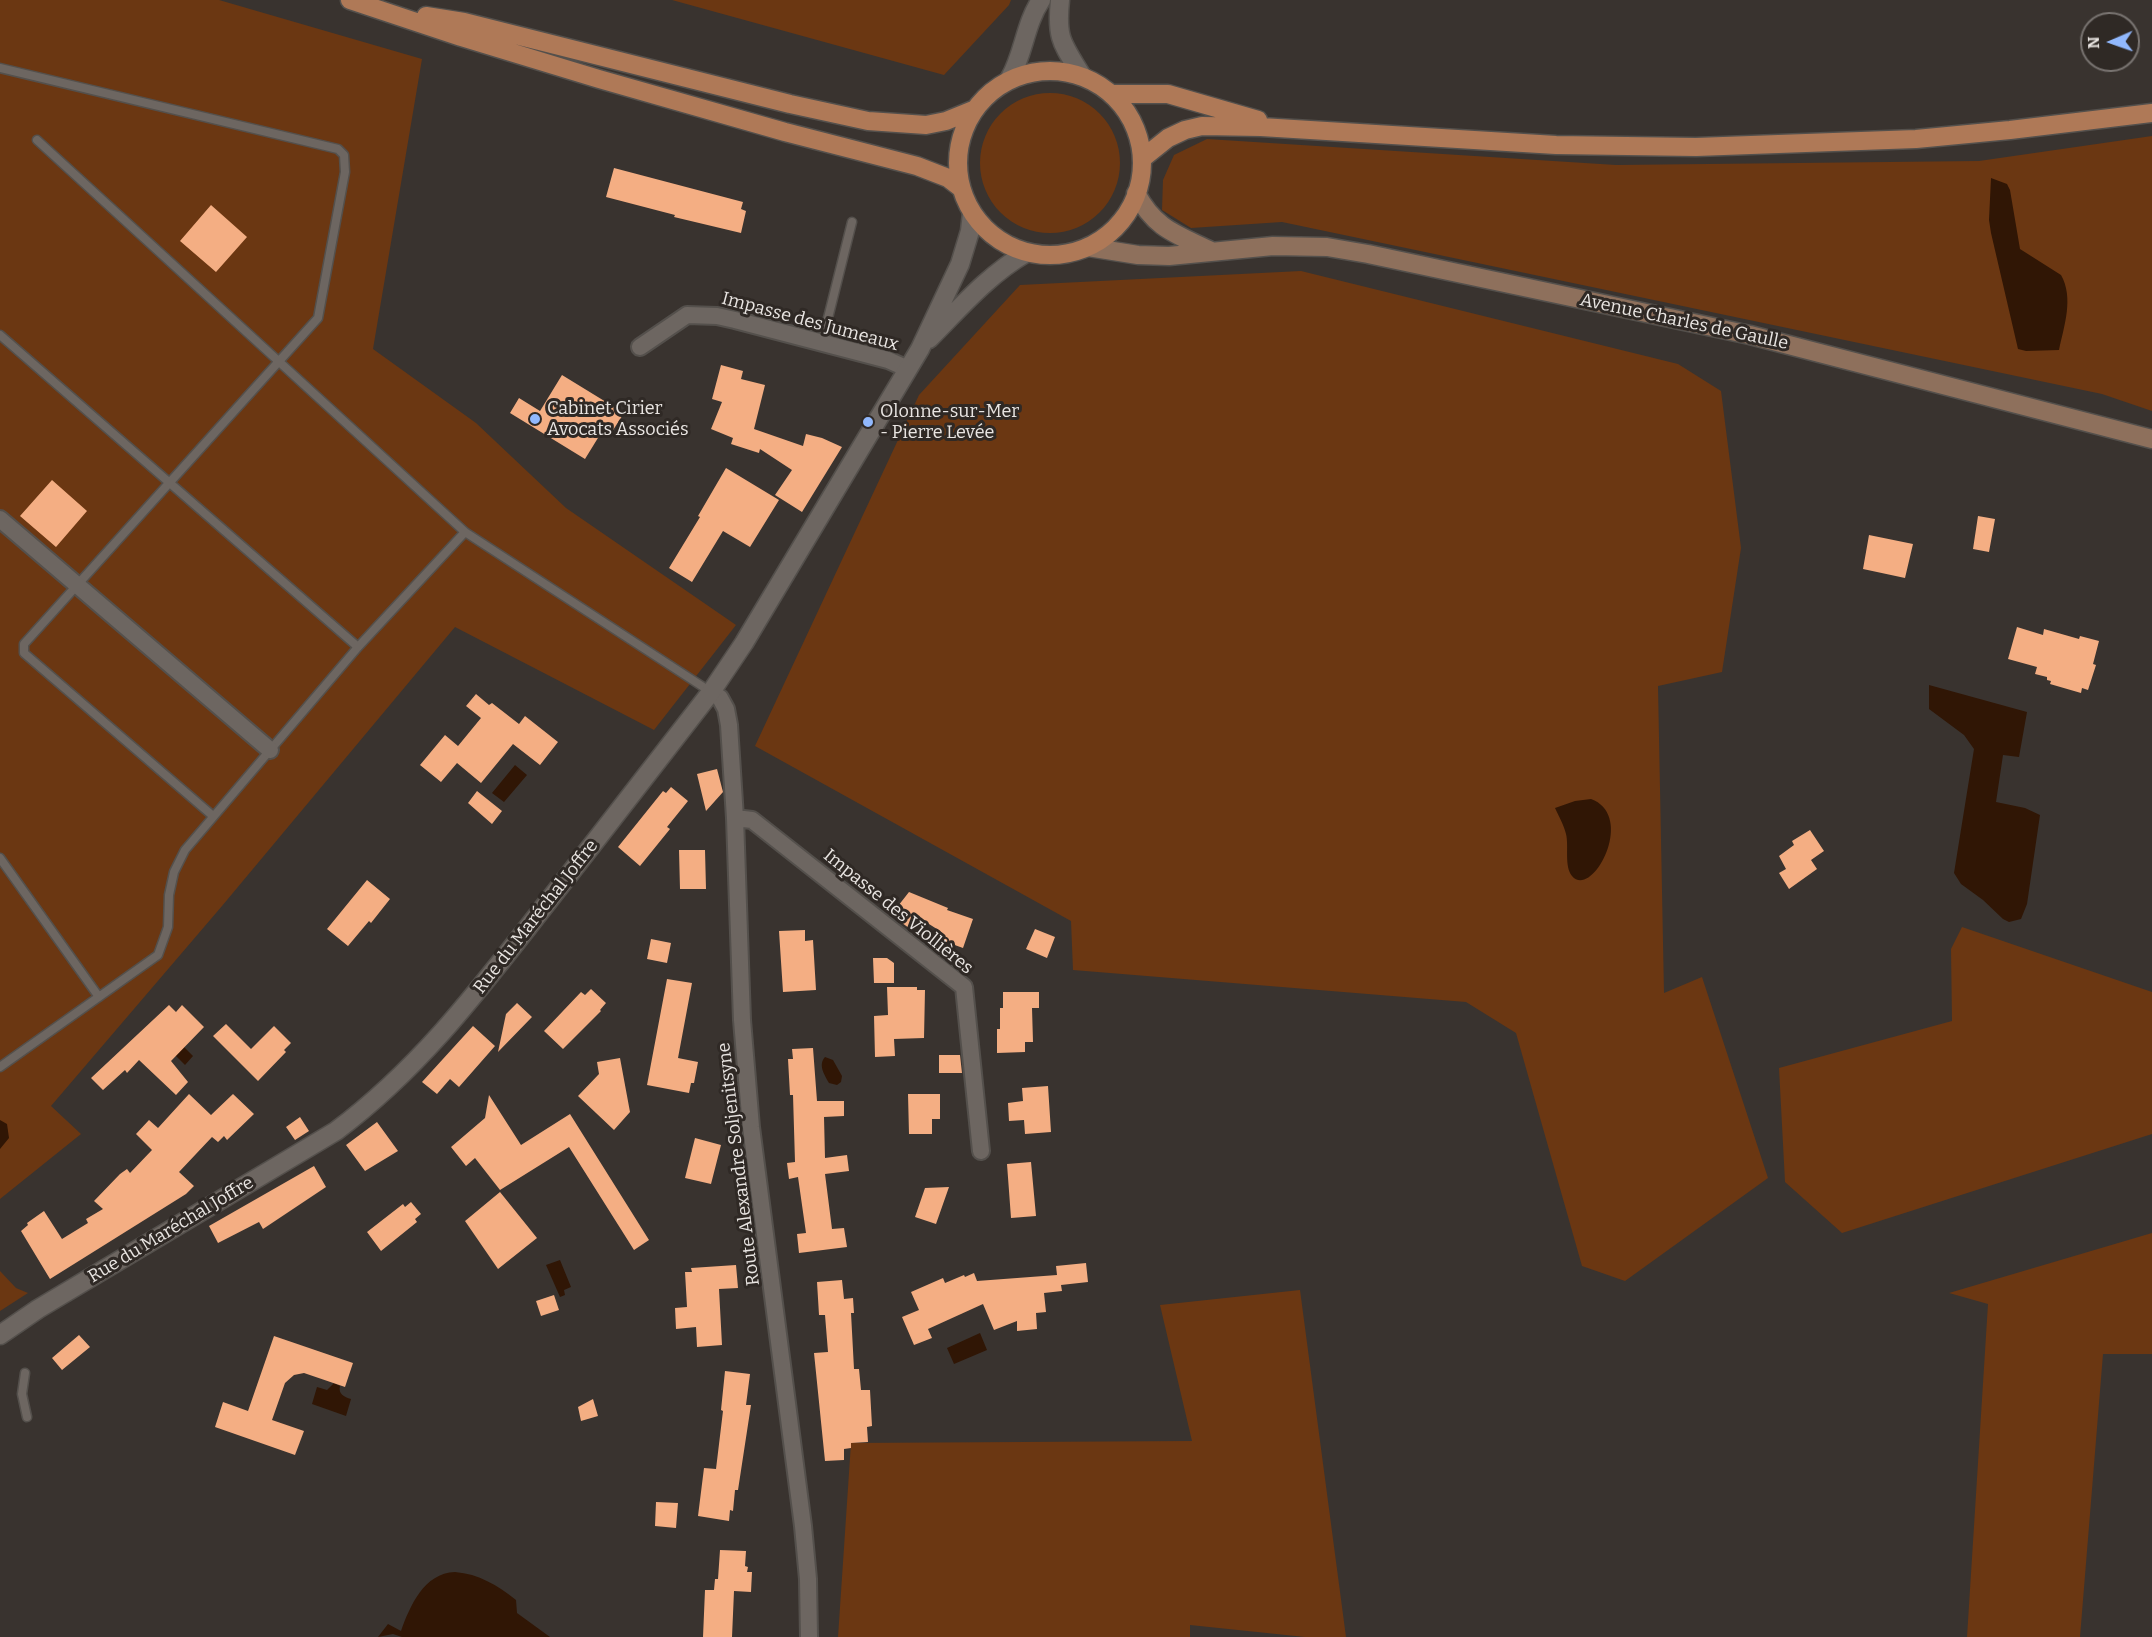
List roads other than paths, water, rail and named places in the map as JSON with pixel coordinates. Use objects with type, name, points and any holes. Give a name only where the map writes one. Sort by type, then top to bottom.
[{"type":"main road","points":[[350,0],[461,38],[796,135],[917,166],[948,178],[962,188]]},
{"type":"main road","points":[[375,7],[464,22],[790,104],[868,121],[926,125],[946,121],[973,110],[989,94],[1011,78],[1034,73],[1058,72],[1082,76],[1111,94],[1128,110],[1138,130],[1143,158],[1142,173],[1137,193],[1126,212],[1112,228],[1088,247],[1071,253],[1048,256],[1026,253],[1008,247],[995,239],[972,213],[962,188],[960,164],[963,137],[973,110]]},
{"type":"main road","points":[[1111,94],[1168,94],[1286,128]]},
{"type":"main road","points":[[1143,158],[1168,138],[1185,130],[1202,126],[1286,128],[1556,145],[1696,147],[1916,139],[2152,113]]},
{"type":"main road","points":[[1137,193],[1143,206],[1160,226],[1211,251]]},
{"type":"main road","name":"Avenue Charles de Gaulle","points":[[1088,247],[1138,255],[1169,256],[1300,245],[1368,254],[1750,335],[2152,439]]},
{"type":"street","points":[[1011,78],[1029,26],[1041,0]]},
{"type":"street","points":[[1060,0],[1058,26],[1063,46],[1082,76]]},
{"type":"street","name":"Rue du Maréchal Joffre","points":[[0,1335],[48,1303],[336,1131],[368,1107],[418,1060],[467,1006],[711,692],[744,643],[920,349],[960,264],[970,231],[972,213]]},
{"type":"street","name":"Rue du Maréchal Joffre","points":[[920,349],[983,284],[1002,268],[1026,253]]},
{"type":"street","name":"Impasse des Jumeaux","points":[[640,347],[687,315],[717,316],[888,360],[908,369]]},
{"type":"street","points":[[0,519],[270,750]]},
{"type":"street","name":"Route Alexandre Soljenitsyne","points":[[711,692],[720,698],[726,709],[735,818],[742,1020],[751,1127],[804,1526],[809,1637]]},
{"type":"street","name":"Impasse des Viollières","points":[[735,818],[752,820],[964,987],[981,1151]]},
{"type":"lane","points":[[0,68],[338,149],[344,155],[345,172],[318,318],[24,644],[24,653],[213,816]]},
{"type":"lane","points":[[37,140],[465,532],[711,692]]},
{"type":"lane","points":[[822,342],[852,222]]},
{"type":"lane","points":[[0,335],[358,647]]},
{"type":"lane","points":[[0,1067],[158,955],[168,927],[169,895],[174,872],[185,850],[358,647],[465,532]]},
{"type":"lane","points":[[0,858],[99,997]]},
{"type":"lane","points":[[25,1373],[22,1394],[27,1417]]},
{"type":"place","name":"Cabinet Cirier Avocats Associés","points":[[535,419]]},
{"type":"place","name":"Olonne-sur-Mer - Pierre Levée","points":[[868,422]]}]
